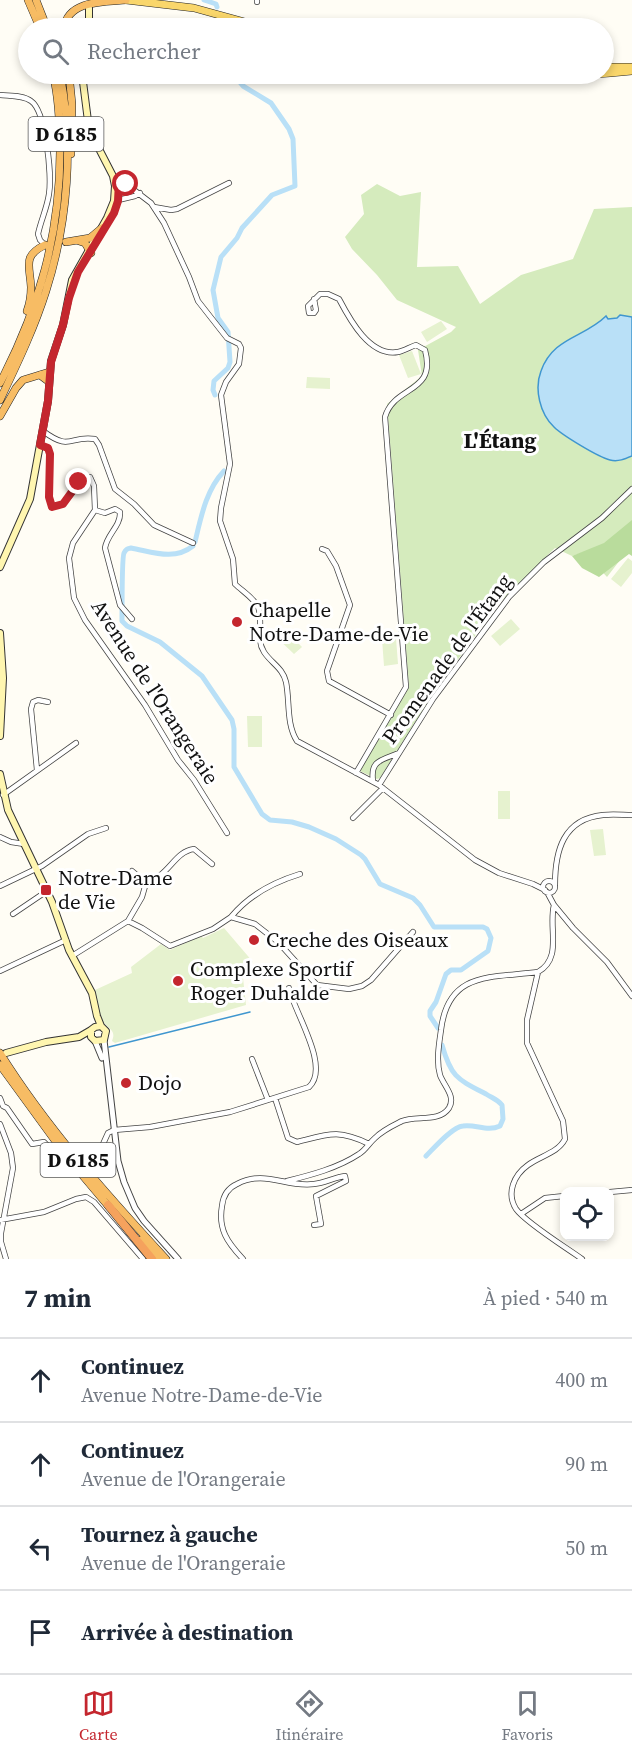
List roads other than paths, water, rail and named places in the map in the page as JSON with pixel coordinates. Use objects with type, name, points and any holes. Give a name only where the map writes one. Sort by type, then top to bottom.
[{"type":"highway","points":[[28,0],[42,18]]},
{"type":"highway","points":[[36,0],[38,18]]},
{"type":"highway","points":[[117,0],[125,0]]},
{"type":"highway","points":[[68,18],[69,14],[82,4],[125,0]]},
{"type":"highway","name":"D 6185","points":[[0,383],[21,339],[38,294],[54,233],[58,199],[60,140],[54,84]]},
{"type":"highway","name":"D 6185","points":[[0,400],[29,338],[46,292],[60,236],[65,195],[66,127],[61,84]]},
{"type":"highway","points":[[65,195],[72,122],[70,84]]},
{"type":"highway","points":[[66,242],[92,237],[102,228]]},
{"type":"highway","points":[[78,240],[84,242],[90,251]]},
{"type":"highway","points":[[0,383],[31,300],[28,260],[34,252],[45,245]]},
{"type":"highway","points":[[0,416],[20,383],[27,378],[49,372]]},
{"type":"highway","points":[[40,375],[48,381]]},
{"type":"highway","name":"D 6185","points":[[3,1053],[55,1131],[113,1202],[166,1259]]},
{"type":"highway","name":"D 6185","points":[[0,1065],[61,1150],[158,1259]]},
{"type":"highway","points":[[108,1205],[152,1259]]},
{"type":"main road","points":[[125,0],[194,8],[229,18]]},
{"type":"main road","points":[[88,8],[88,18]]},
{"type":"main road","points":[[614,68],[632,69]]},
{"type":"main road","points":[[614,72],[632,69]]},
{"type":"main road","points":[[86,84],[93,128],[117,181],[114,213],[90,251]]},
{"type":"main road","points":[[0,567],[30,500],[48,401],[49,372],[69,298],[78,272],[116,201]]},
{"type":"main road","points":[[0,633],[3,678],[0,736]]},
{"type":"main road","points":[[0,774],[3,795],[13,822],[36,868],[72,956],[92,993],[101,1026],[106,1033],[104,1040],[79,1037],[37,1044],[3,1053]]},
{"type":"main road","points":[[88,987],[93,1015],[94,1040]]},
{"type":"main road","points":[[79,1037],[101,1026]]},
{"type":"street","points":[[0,96],[26,98],[34,102],[41,115],[46,136],[50,192],[38,234],[45,245]]},
{"type":"street","points":[[117,181],[140,193],[155,208],[184,266],[198,301],[229,339],[239,344],[241,348],[241,358],[221,395],[230,464],[220,521],[233,559],[235,584],[257,604],[260,618],[260,643],[265,654],[282,671],[286,682],[286,699],[297,741],[378,785],[475,860],[499,873],[533,884],[546,891]]},
{"type":"street","points":[[155,208],[177,209],[229,183]]},
{"type":"street","points":[[116,201],[140,193]]},
{"type":"street","points":[[314,299],[320,294],[334,295],[339,299],[364,339],[387,352],[399,352],[416,345],[425,350],[429,363],[427,374],[388,408],[385,417],[406,690],[356,773]]},
{"type":"street","points":[[43,431],[55,440],[65,443],[95,439],[115,489],[134,504],[154,525],[193,543]]},
{"type":"street","points":[[40,445],[48,448],[50,454],[49,497],[52,507],[63,504],[79,482],[85,477],[90,477],[94,486],[95,510],[105,513],[115,510],[120,512],[121,515],[107,538],[105,548],[124,612],[132,620]]},
{"type":"street","name":"Promenade de l'Étang","points":[[378,785],[433,699],[516,588],[543,562],[602,518],[632,489]]},
{"type":"street","name":"Avenue de l'Orangeraie","points":[[95,510],[73,543],[69,558],[79,610],[117,664],[124,678],[145,705],[178,760],[194,780],[227,833]]},
{"type":"street","points":[[322,549],[327,551],[336,566],[350,605],[327,671],[329,681],[391,715]]},
{"type":"street","points":[[37,770],[31,709],[33,702],[38,700],[48,702]]},
{"type":"street","points":[[3,795],[76,743]]},
{"type":"street","points":[[378,785],[372,769],[376,763],[399,753]]},
{"type":"street","points":[[353,818],[378,785]]},
{"type":"street","points":[[287,1181],[325,1171],[349,1160],[362,1153],[388,1128],[406,1119],[439,1116],[449,1108],[451,1098],[441,1076],[438,1056],[444,1011],[456,991],[475,980],[538,972],[546,967],[553,955],[555,868],[560,845],[567,834],[583,821],[602,815],[632,815]]},
{"type":"street","points":[[0,886],[36,868],[88,834],[106,828]]},
{"type":"street","points":[[0,837],[24,844]]},
{"type":"street","points":[[72,956],[128,921],[142,897],[146,884],[160,876],[188,850],[194,849],[213,864]]},
{"type":"street","points":[[555,868],[546,882],[546,891],[554,906],[607,962],[632,996]]},
{"type":"street","points":[[132,871],[146,884]]},
{"type":"street","points":[[128,921],[142,927],[170,946],[213,929],[231,917],[252,897],[300,874]]},
{"type":"street","points":[[533,884],[552,882],[554,887]]},
{"type":"street","points":[[546,891],[554,887]]},
{"type":"street","points":[[13,914],[46,891]]},
{"type":"street","points":[[231,917],[255,924],[278,942],[316,985],[343,989],[362,986],[371,980],[413,932]]},
{"type":"street","points":[[0,971],[66,940]]},
{"type":"street","points":[[538,972],[527,1020],[527,1043],[564,1121],[565,1139],[558,1148],[527,1165],[516,1175],[512,1191],[513,1201],[527,1220],[582,1259]]},
{"type":"street","points":[[93,1166],[108,1133],[114,1130],[150,1127],[230,1112],[309,1087],[316,1078],[311,1041],[292,1000],[289,988]]},
{"type":"street","points":[[94,1040],[101,1055],[121,1174],[132,1202],[151,1231],[178,1259]]},
{"type":"street","points":[[104,1040],[111,1110]]},
{"type":"street","points":[[252,1059],[268,1100]]},
{"type":"street","points":[[0,1098],[1,1107],[7,1108],[32,1144],[44,1142],[54,1152]]},
{"type":"street","points":[[275,1098],[288,1138],[297,1142],[333,1133],[348,1135],[369,1144]]},
{"type":"street","points":[[0,1124],[11,1153],[13,1168],[1,1227],[1,1242],[6,1259]]},
{"type":"street","points":[[243,1259],[222,1231],[220,1223],[223,1198],[232,1186],[246,1179],[259,1177],[314,1185],[345,1176],[346,1181],[316,1196],[321,1224],[314,1226]]},
{"type":"street","points":[[614,1192],[632,1190]]},
{"type":"street","points":[[521,1214],[544,1198],[560,1196]]},
{"type":"street","points":[[2,1220],[44,1212],[86,1197],[94,1202],[143,1259]]},
{"type":"street","points":[[527,1220],[531,1208]]},
{"type":"water","points":[[620,315],[632,317],[632,456],[616,461],[589,450],[554,427],[542,408],[538,386],[546,360],[561,344],[606,316],[608,319],[617,318]]},
{"type":"waterway","points":[[204,0],[216,4],[217,7]]},
{"type":"waterway","points":[[215,395],[214,381],[228,368],[230,362],[228,332],[218,318],[213,290],[221,257],[237,238],[242,228],[272,195],[295,186],[293,139],[289,129],[271,103],[241,84]]},
{"type":"waterway","points":[[195,542],[208,495],[224,471]]},
{"type":"waterway","points":[[193,546],[186,551],[171,554],[131,548],[126,550],[123,564],[122,621],[127,626],[160,642],[202,676],[232,720],[234,767],[262,814],[270,820],[292,822],[309,827],[336,839],[361,855],[380,884],[413,898],[434,927],[483,927],[487,929],[491,938],[488,951],[461,970],[451,970],[446,974],[436,1002],[430,1011],[430,1016],[438,1028]]},
{"type":"waterway","points":[[109,1047],[250,1012]]},
{"type":"waterway","points":[[426,1156],[443,1138],[459,1127],[495,1128],[500,1126],[503,1119],[500,1103],[456,1076],[442,1045]]},
{"type":"place","name":"Chapelle Notre-Dame-de-Vie","points":[[237,622]]},
{"type":"place","name":"Notre-Dame de Vie","points":[[46,890]]},
{"type":"place","name":"Creche des Oiseaux","points":[[254,940]]},
{"type":"place","name":"Complexe Sportif Roger Duhalde","points":[[178,981]]},
{"type":"place","name":"Dojo","points":[[126,1083]]},
{"type":"district","name":"L'Étang","points":[[500,440]]}]
